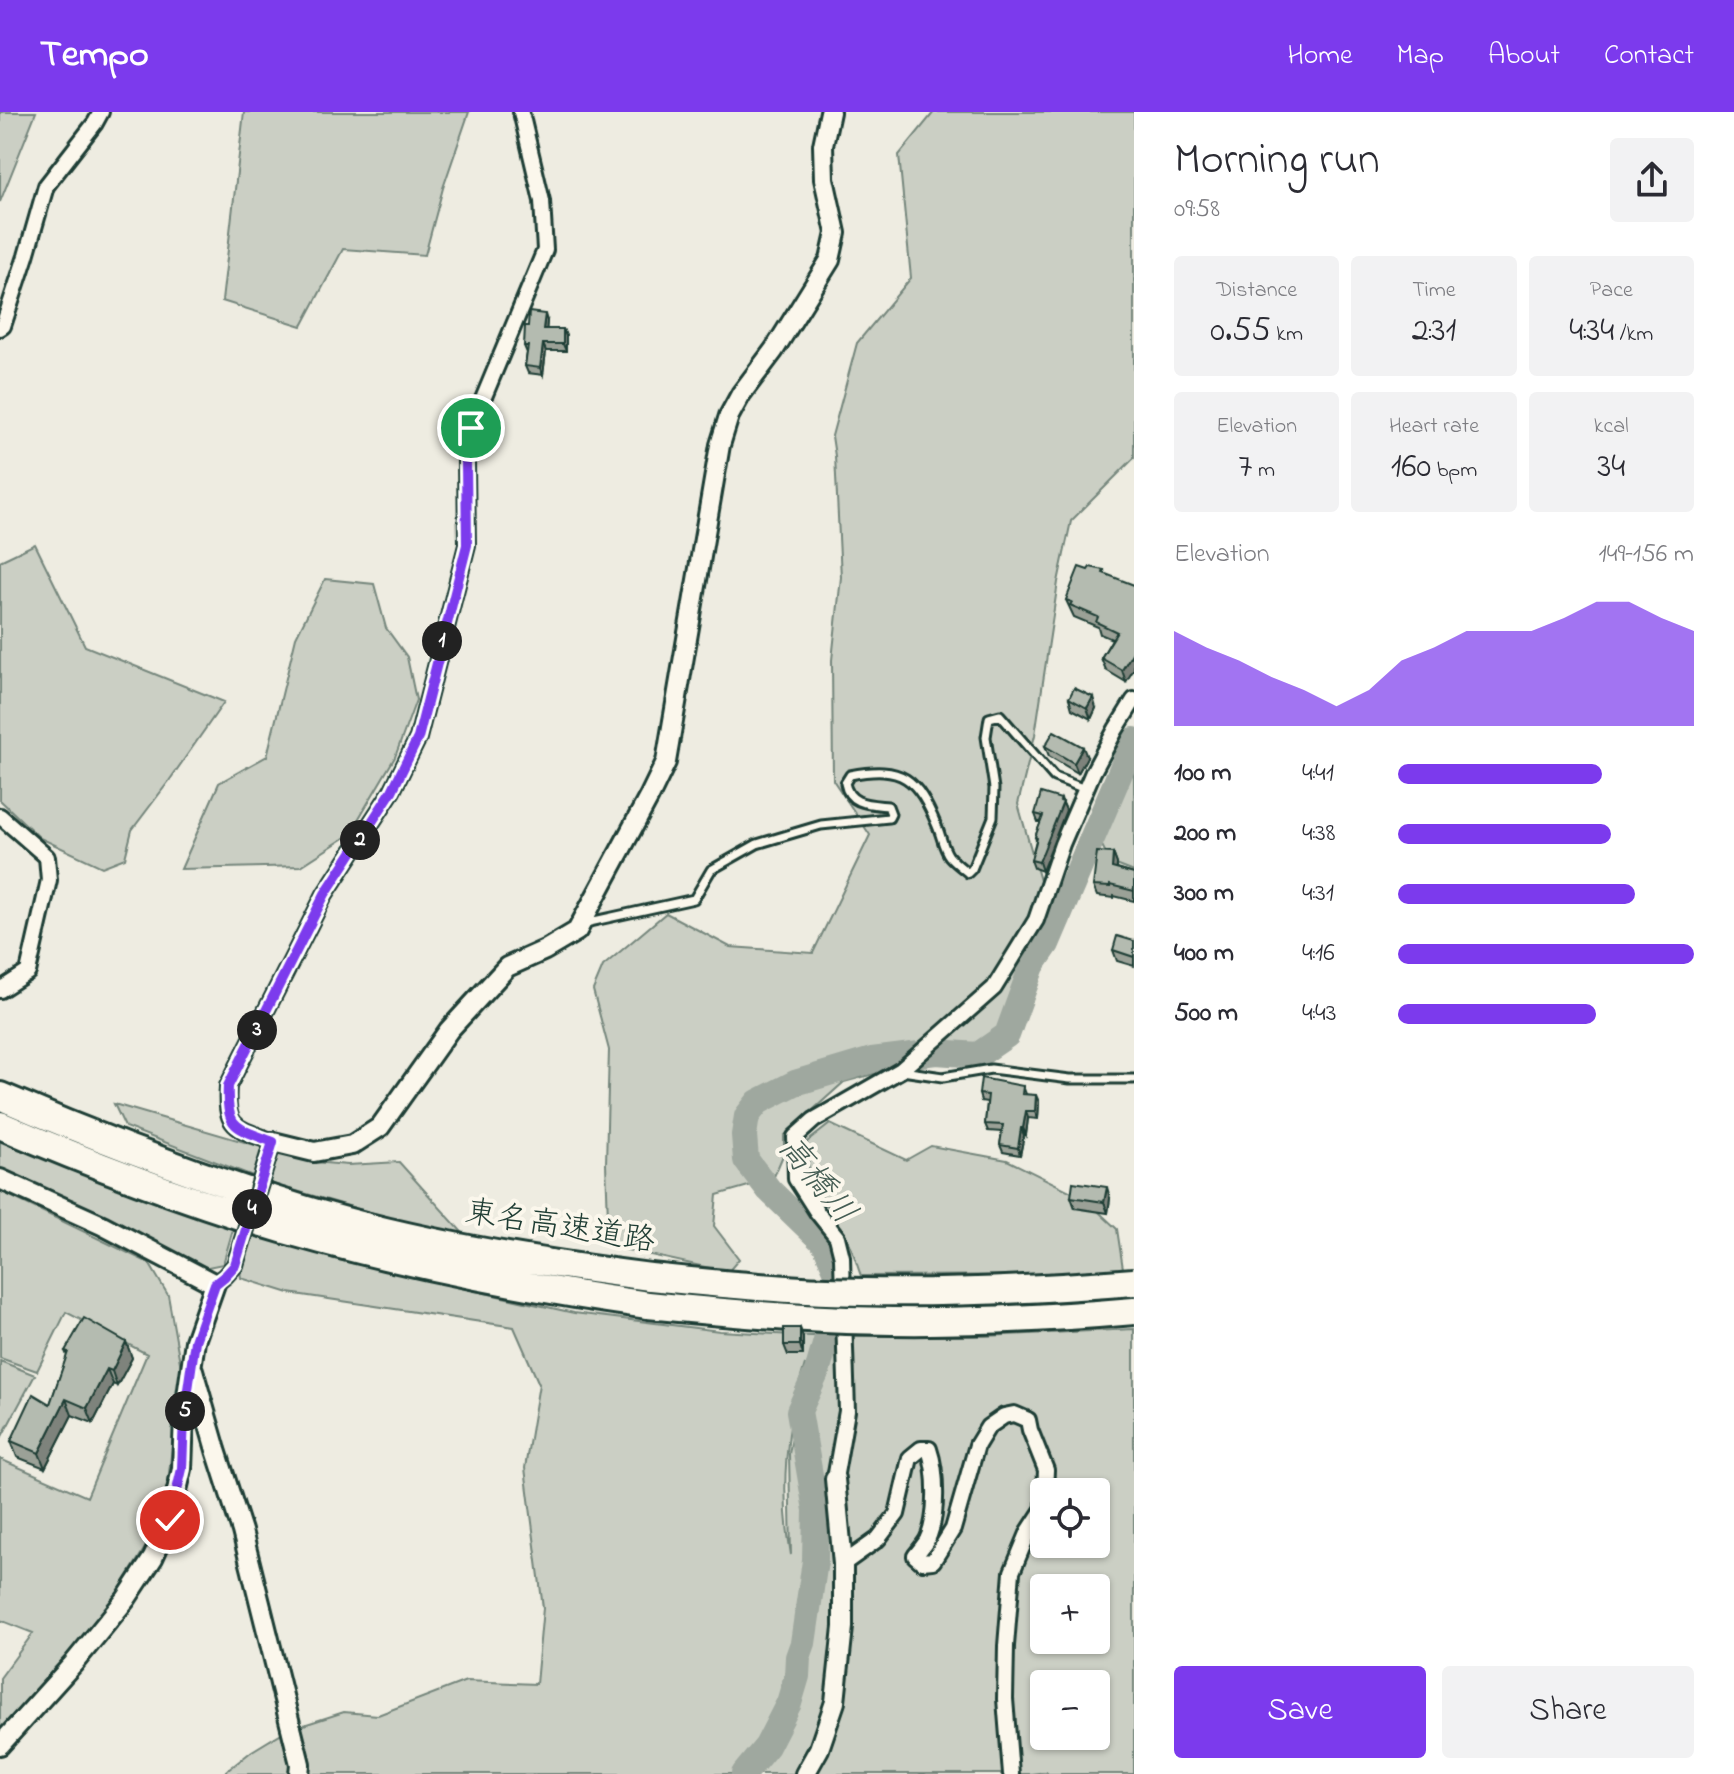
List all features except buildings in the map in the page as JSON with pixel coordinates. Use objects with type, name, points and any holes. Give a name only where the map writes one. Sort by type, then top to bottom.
[{"type":"highway","name":"東名高速道路","points":[[0,1096],[185,1171],[306,1209],[441,1243],[543,1263],[650,1277],[827,1291],[928,1293],[1134,1282]]},
{"type":"highway","name":"東名高速道路","points":[[0,1125],[177,1195],[285,1230],[383,1256],[556,1292],[648,1305],[826,1319],[1039,1319],[1134,1311]]},
{"type":"street","points":[[0,328],[26,256],[46,186],[101,112]]},
{"type":"street","points":[[521,112],[542,201],[545,250],[471,428],[466,462],[467,545],[418,738],[392,791],[325,894],[228,1086],[227,1111],[237,1127],[272,1147],[314,1152],[352,1145],[380,1127],[449,1030],[507,967],[577,931],[666,762],[720,445],[729,416],[830,260],[836,233],[824,179],[823,145],[830,112]]},
{"type":"street","points":[[805,1774],[819,1749],[835,1702],[843,1627],[843,1564],[835,1479],[847,1411],[842,1257],[837,1237],[796,1179],[795,1137],[814,1120],[901,1070],[994,988],[1036,920],[1085,789],[1134,700]]},
{"type":"street","points":[[0,816],[47,857],[49,880],[28,972],[0,990]]},
{"type":"street","points":[[0,1745],[73,1664],[126,1599],[153,1558],[170,1520],[182,1469],[184,1417],[195,1341],[215,1284],[235,1265],[272,1147]]},
{"type":"street","points":[[0,1179],[102,1225],[215,1284]]},
{"type":"street","points":[[192,1364],[242,1531],[300,1764],[299,1774]]},
{"type":"street","points":[[843,1564],[878,1539],[897,1514],[910,1458],[921,1449],[929,1449],[935,1465],[933,1518],[927,1540],[915,1556],[922,1562],[933,1561],[953,1529],[977,1445],[988,1427],[1004,1416],[1014,1414],[1028,1420],[1046,1470],[1046,1478]]},
{"type":"street","points":[[1011,1774],[1005,1699],[1006,1646],[1012,1572],[1030,1529]]},
{"type":"lane","points":[[580,924],[694,899],[711,870],[757,844],[821,825],[889,818],[888,806],[858,803],[847,792],[845,783],[850,775],[873,771],[899,773],[912,782],[928,805],[948,855],[968,873],[993,817],[994,788],[986,737],[989,718],[1000,715],[1054,777],[1085,789]]},
{"type":"lane","points":[[901,1070],[943,1077],[991,1069],[1070,1079],[1134,1079]]},
{"type":"shaded area","points":[[0,112],[36,112],[0,202]]},
{"type":"shaded area","points":[[244,112],[469,112],[443,188],[425,255],[343,249],[302,326],[222,301]]},
{"type":"shaded area","points":[[934,112],[1134,112],[1134,458],[1071,521],[1058,582],[1035,735],[1018,804],[1051,919],[995,1041],[844,1082],[784,1136],[784,1153],[773,1179],[717,1195],[714,1226],[739,1259],[728,1272],[609,1246],[606,1164],[609,1050],[593,990],[603,966],[666,913],[730,947],[813,953],[870,835],[833,780],[832,660],[841,577],[832,436],[857,343],[911,278],[899,155]]},
{"type":"shaded area","points":[[35,544],[85,646],[224,702],[132,830],[125,858],[102,867],[40,838],[0,800],[0,561]]},
{"type":"shaded area","points":[[325,579],[374,584],[386,628],[407,657],[416,700],[395,757],[349,835],[301,866],[181,869],[219,783],[267,756],[296,637]]},
{"type":"shaded area","points":[[1134,733],[1134,872],[1111,863],[1098,838],[1120,757]]},
{"type":"shaded area","points":[[114,1104],[313,1162],[348,1165],[399,1162],[470,1241],[279,1186],[125,1127]]},
{"type":"shaded area","points":[[830,1124],[906,1160],[931,1146],[1007,1160],[1084,1198],[1117,1229],[1124,1275],[861,1276],[850,1244],[809,1175],[807,1142]]},
{"type":"shaded area","points":[[0,1135],[235,1222],[223,1264],[203,1268],[115,1221],[0,1170]]},
{"type":"shaded area","points":[[0,1191],[149,1263],[168,1295],[181,1368],[164,1517],[105,1613],[0,1730],[0,1678],[33,1633],[0,1620],[0,1459],[87,1497],[147,1354],[66,1312],[37,1371],[0,1358]]},
{"type":"shaded area","points":[[254,1231],[334,1259],[574,1313],[720,1331],[811,1336],[984,1336],[1134,1329],[1134,1774],[223,1774],[285,1731],[344,1712],[378,1715],[466,1681],[536,1684],[543,1608],[525,1468],[539,1384],[514,1327],[289,1293],[241,1278],[240,1270]],"holes":[[[805,1364],[789,1454],[791,1555],[786,1507],[786,1459],[793,1410]]]},
{"type":"shaded area","points":[[0,1361],[35,1375],[0,1440]]},
{"type":"waterway","name":"高橋川","points":[[744,1774],[767,1746],[789,1703],[797,1676],[815,1561],[816,1510],[799,1411],[818,1369],[830,1327],[837,1272],[825,1244],[769,1190],[746,1160],[744,1135],[747,1116],[758,1102],[795,1083],[872,1060],[936,1052],[978,1055],[1007,1035],[1032,966],[1047,944],[1134,740]]},
{"type":"route","points":[[170,1520],[182,1469],[184,1417],[195,1341],[215,1284],[235,1265],[273,1142],[237,1127],[227,1111],[228,1086],[325,894],[392,791],[418,738],[467,545],[466,462],[471,428]]}]
